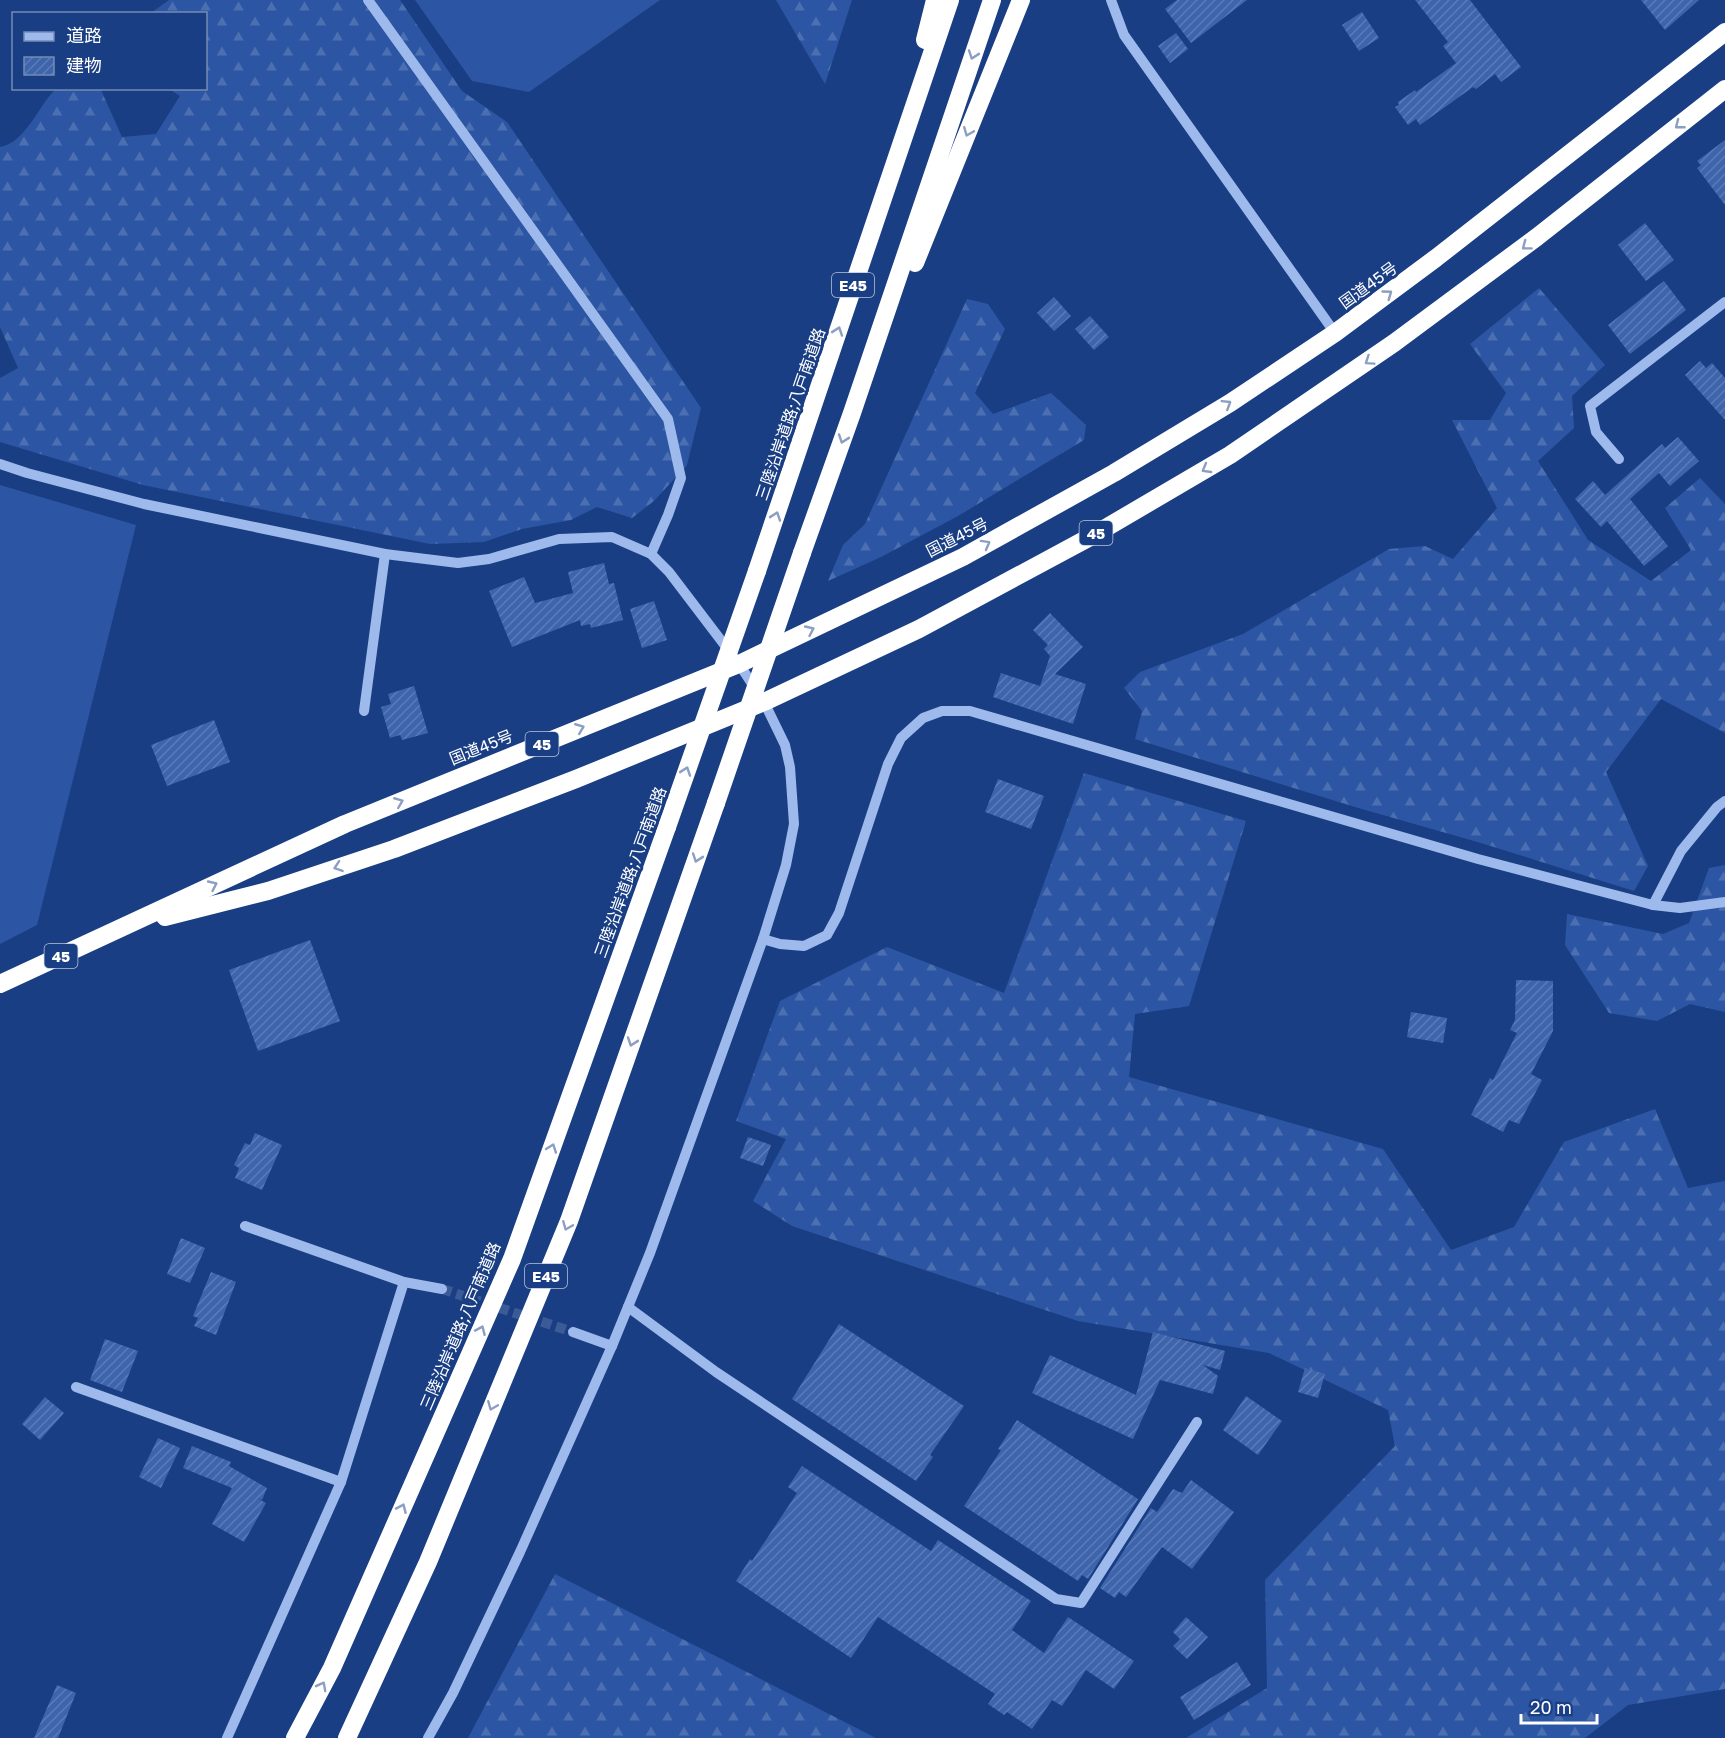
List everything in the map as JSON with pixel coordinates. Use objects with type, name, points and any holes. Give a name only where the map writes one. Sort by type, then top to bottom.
[{"type":"highway","points":[[898,152],[935,0]]},
{"type":"highway","name":"三陸沿岸道路;八戸南道路","points":[[295,1738],[332,1668],[512,1259],[757,571],[950,0]]},
{"type":"highway","name":"E45","points":[[347,1738],[428,1562],[569,1221],[852,413],[992,0]]},
{"type":"highway","points":[[852,413],[944,193],[1021,0]]},
{"type":"highway","name":"国道45号","points":[[0,984],[345,824],[739,664],[973,552],[1230,403],[1335,333],[1436,258],[1725,32]]},
{"type":"highway","name":"国道45号","points":[[122,928],[267,891],[394,849],[576,779],[764,702],[919,629],[1092,536],[1230,455],[1395,343],[1537,237],[1725,89]]},
{"type":"street","points":[[368,0],[668,419],[681,478],[651,554]]},
{"type":"street","points":[[1111,0],[1124,34],[1335,333]]},
{"type":"street","points":[[1619,459],[1596,432],[1590,406],[1725,302]]},
{"type":"street","points":[[0,464],[144,504],[385,554],[458,563],[489,559],[559,539],[612,537],[651,554],[669,572],[739,664],[764,702],[785,745],[790,767],[794,824],[786,865],[763,939],[650,1253],[612,1346],[520,1552],[453,1693],[428,1738]]},
{"type":"street","points":[[364,711],[385,554]]},
{"type":"street","points":[[763,939],[780,944],[804,946],[827,934],[839,913],[888,764],[901,738],[923,718],[942,711],[970,711],[1478,859],[1653,905],[1680,908],[1725,902]]},
{"type":"street","points":[[1653,905],[1681,851],[1717,807],[1725,801]]},
{"type":"street","points":[[245,1226],[404,1282],[442,1289]]},
{"type":"street","points":[[227,1738],[341,1482],[404,1282]]},
{"type":"street","points":[[628,1307],[716,1372],[1056,1599],[1081,1603],[1197,1422]]},
{"type":"street","points":[[573,1332],[612,1346]]},
{"type":"street","points":[[76,1388],[341,1482]]},
{"type":"green space","points":[[169,0],[400,0],[462,91],[507,122],[701,408],[687,465],[654,501],[632,518],[597,507],[571,520],[522,529],[484,542],[430,544],[143,485],[0,442],[0,378],[18,368],[0,327],[0,147],[9,144],[25,131],[55,90],[101,90],[122,137],[156,134],[180,96],[171,90],[207,90],[207,12],[152,12]]},
{"type":"green space","points":[[415,0],[660,0],[529,92],[472,81]]},
{"type":"green space","points":[[776,0],[852,0],[825,84]]},
{"type":"green space","points":[[1539,288],[1605,365],[1572,396],[1574,428],[1538,461],[1588,540],[1651,581],[1691,550],[1665,508],[1700,478],[1725,504],[1725,733],[1661,699],[1606,772],[1648,866],[1634,891],[1135,739],[1142,711],[1124,688],[1140,672],[1243,634],[1389,549],[1425,546],[1453,559],[1497,508],[1452,420],[1490,420],[1506,393],[1470,344]]},
{"type":"green space","points":[[967,299],[988,304],[1005,329],[975,393],[993,414],[1051,393],[1086,425],[1084,440],[958,516],[881,557],[828,581],[843,545],[865,524]]},
{"type":"green space","points":[[0,485],[136,525],[37,925],[0,944]]},
{"type":"green space","points":[[1084,773],[1246,821],[1189,1006],[1135,1014],[1129,1077],[1383,1149],[1451,1250],[1514,1227],[1564,1142],[1655,1109],[1688,1188],[1725,1181],[1725,1689],[1628,1705],[1585,1738],[1186,1738],[1267,1688],[1265,1580],[1395,1446],[1388,1410],[1269,1353],[1078,1321],[792,1226],[753,1201],[786,1139],[736,1121],[780,1001],[887,947],[1004,993]]},
{"type":"green space","points":[[1725,865],[1725,1012],[1690,1004],[1657,1021],[1609,1013],[1565,945],[1567,914],[1663,934],[1689,923],[1709,868]]},
{"type":"green space","points":[[555,1574],[876,1738],[468,1738]]},
{"type":"building","points":[[1177,0],[1247,0],[1191,43],[1165,9]]},
{"type":"building","points":[[1415,0],[1470,0],[1521,67],[1501,82],[1495,74],[1420,125],[1416,119],[1408,125],[1395,107],[1399,105],[1398,102],[1456,63],[1443,46],[1448,42]]},
{"type":"building","points":[[1641,0],[1699,0],[1665,30]]},
{"type":"building","points":[[1362,12],[1379,38],[1359,51],[1342,25]]},
{"type":"building","points":[[1176,33],[1188,49],[1170,63],[1158,46]]},
{"type":"building","points":[[1725,140],[1725,205],[1697,168],[1701,165],[1697,161]]},
{"type":"building","points":[[1645,223],[1674,260],[1646,281],[1618,245]]},
{"type":"building","points":[[1664,281],[1686,310],[1630,354],[1608,325]]},
{"type":"building","points":[[1054,297],[1071,316],[1054,331],[1037,313]]},
{"type":"building","points":[[1090,316],[1109,337],[1094,350],[1075,329]]},
{"type":"building","points":[[1700,361],[1706,368],[1712,363],[1725,378],[1725,420],[1685,375]]},
{"type":"building","points":[[1678,437],[1699,461],[1670,486],[1659,473],[1630,499],[1668,546],[1644,566],[1607,521],[1601,527],[1575,499],[1593,481],[1605,495],[1662,444],[1665,448]]},
{"type":"building","points":[[604,563],[609,584],[614,583],[623,620],[591,628],[590,624],[581,626],[580,620],[512,647],[489,591],[524,577],[535,603],[573,593],[568,572]]},
{"type":"building","points":[[654,601],[667,640],[642,648],[630,609]]},
{"type":"building","points":[[1050,613],[1083,647],[1055,674],[1086,684],[1073,724],[993,697],[1001,673],[1040,686],[1050,656],[1044,649],[1048,645],[1033,630]]},
{"type":"building","points":[[414,686],[428,733],[402,740],[400,735],[390,738],[381,707],[391,704],[388,694]]},
{"type":"building","points":[[214,720],[230,762],[167,786],[151,745]]},
{"type":"building","points":[[998,779],[1044,796],[1031,829],[985,812]]},
{"type":"building","points":[[310,940],[340,1021],[258,1051],[229,970]]},
{"type":"building","points":[[1516,980],[1553,981],[1553,1031],[1531,1074],[1542,1080],[1519,1124],[1509,1120],[1503,1132],[1471,1115],[1490,1078],[1493,1080],[1517,1033],[1510,1030],[1515,1020]]},
{"type":"building","points":[[1411,1012],[1447,1018],[1443,1043],[1407,1037]]},
{"type":"building","points":[[255,1133],[282,1145],[262,1190],[235,1178],[239,1168],[234,1165],[245,1143],[250,1145]]},
{"type":"building","points":[[748,1137],[771,1145],[763,1166],[740,1158]]},
{"type":"building","points":[[181,1238],[205,1248],[190,1283],[167,1274]]},
{"type":"building","points":[[211,1272],[236,1282],[216,1335],[194,1326],[198,1318],[193,1316]]},
{"type":"building","points":[[839,1324],[964,1406],[930,1455],[933,1457],[916,1481],[792,1399]]},
{"type":"building","points":[[1153,1332],[1225,1351],[1220,1370],[1203,1365],[1218,1376],[1213,1394],[1160,1380],[1133,1439],[1032,1393],[1050,1355],[1136,1395]]},
{"type":"building","points":[[105,1339],[138,1351],[122,1392],[90,1380]]},
{"type":"building","points":[[1305,1368],[1325,1374],[1318,1398],[1298,1392]]},
{"type":"building","points":[[1246,1396],[1282,1421],[1258,1455],[1223,1430]]},
{"type":"building","points":[[45,1397],[64,1413],[40,1440],[22,1424]]},
{"type":"building","points":[[1017,1420],[1138,1499],[1088,1579],[1082,1575],[1078,1581],[964,1506],[1001,1450],[998,1449]]},
{"type":"building","points":[[158,1438],[180,1448],[161,1488],[139,1477]]},
{"type":"building","points":[[192,1446],[231,1462],[229,1466],[267,1488],[262,1500],[257,1498],[266,1503],[244,1542],[212,1524],[232,1488],[183,1468]]},
{"type":"building","points":[[802,1466],[931,1551],[938,1540],[1031,1601],[1012,1630],[1044,1653],[1068,1617],[1134,1661],[1114,1689],[1086,1670],[1062,1706],[1052,1700],[1032,1729],[1007,1712],[1004,1715],[988,1704],[995,1694],[878,1617],[851,1658],[736,1581],[797,1493],[788,1487]]},
{"type":"building","points":[[1191,1480],[1234,1512],[1192,1569],[1162,1547],[1126,1597],[1119,1592],[1115,1598],[1100,1588],[1151,1508],[1157,1512],[1173,1489],[1182,1493]]},
{"type":"building","points":[[1186,1617],[1208,1637],[1187,1659],[1173,1646],[1180,1639],[1173,1632]]},
{"type":"building","points":[[1237,1662],[1251,1685],[1194,1720],[1180,1697]]},
{"type":"building","points":[[57,1685],[76,1693],[58,1738],[34,1738]]},
{"type":"tunnel","points":[[442,1289],[573,1332]]}]
